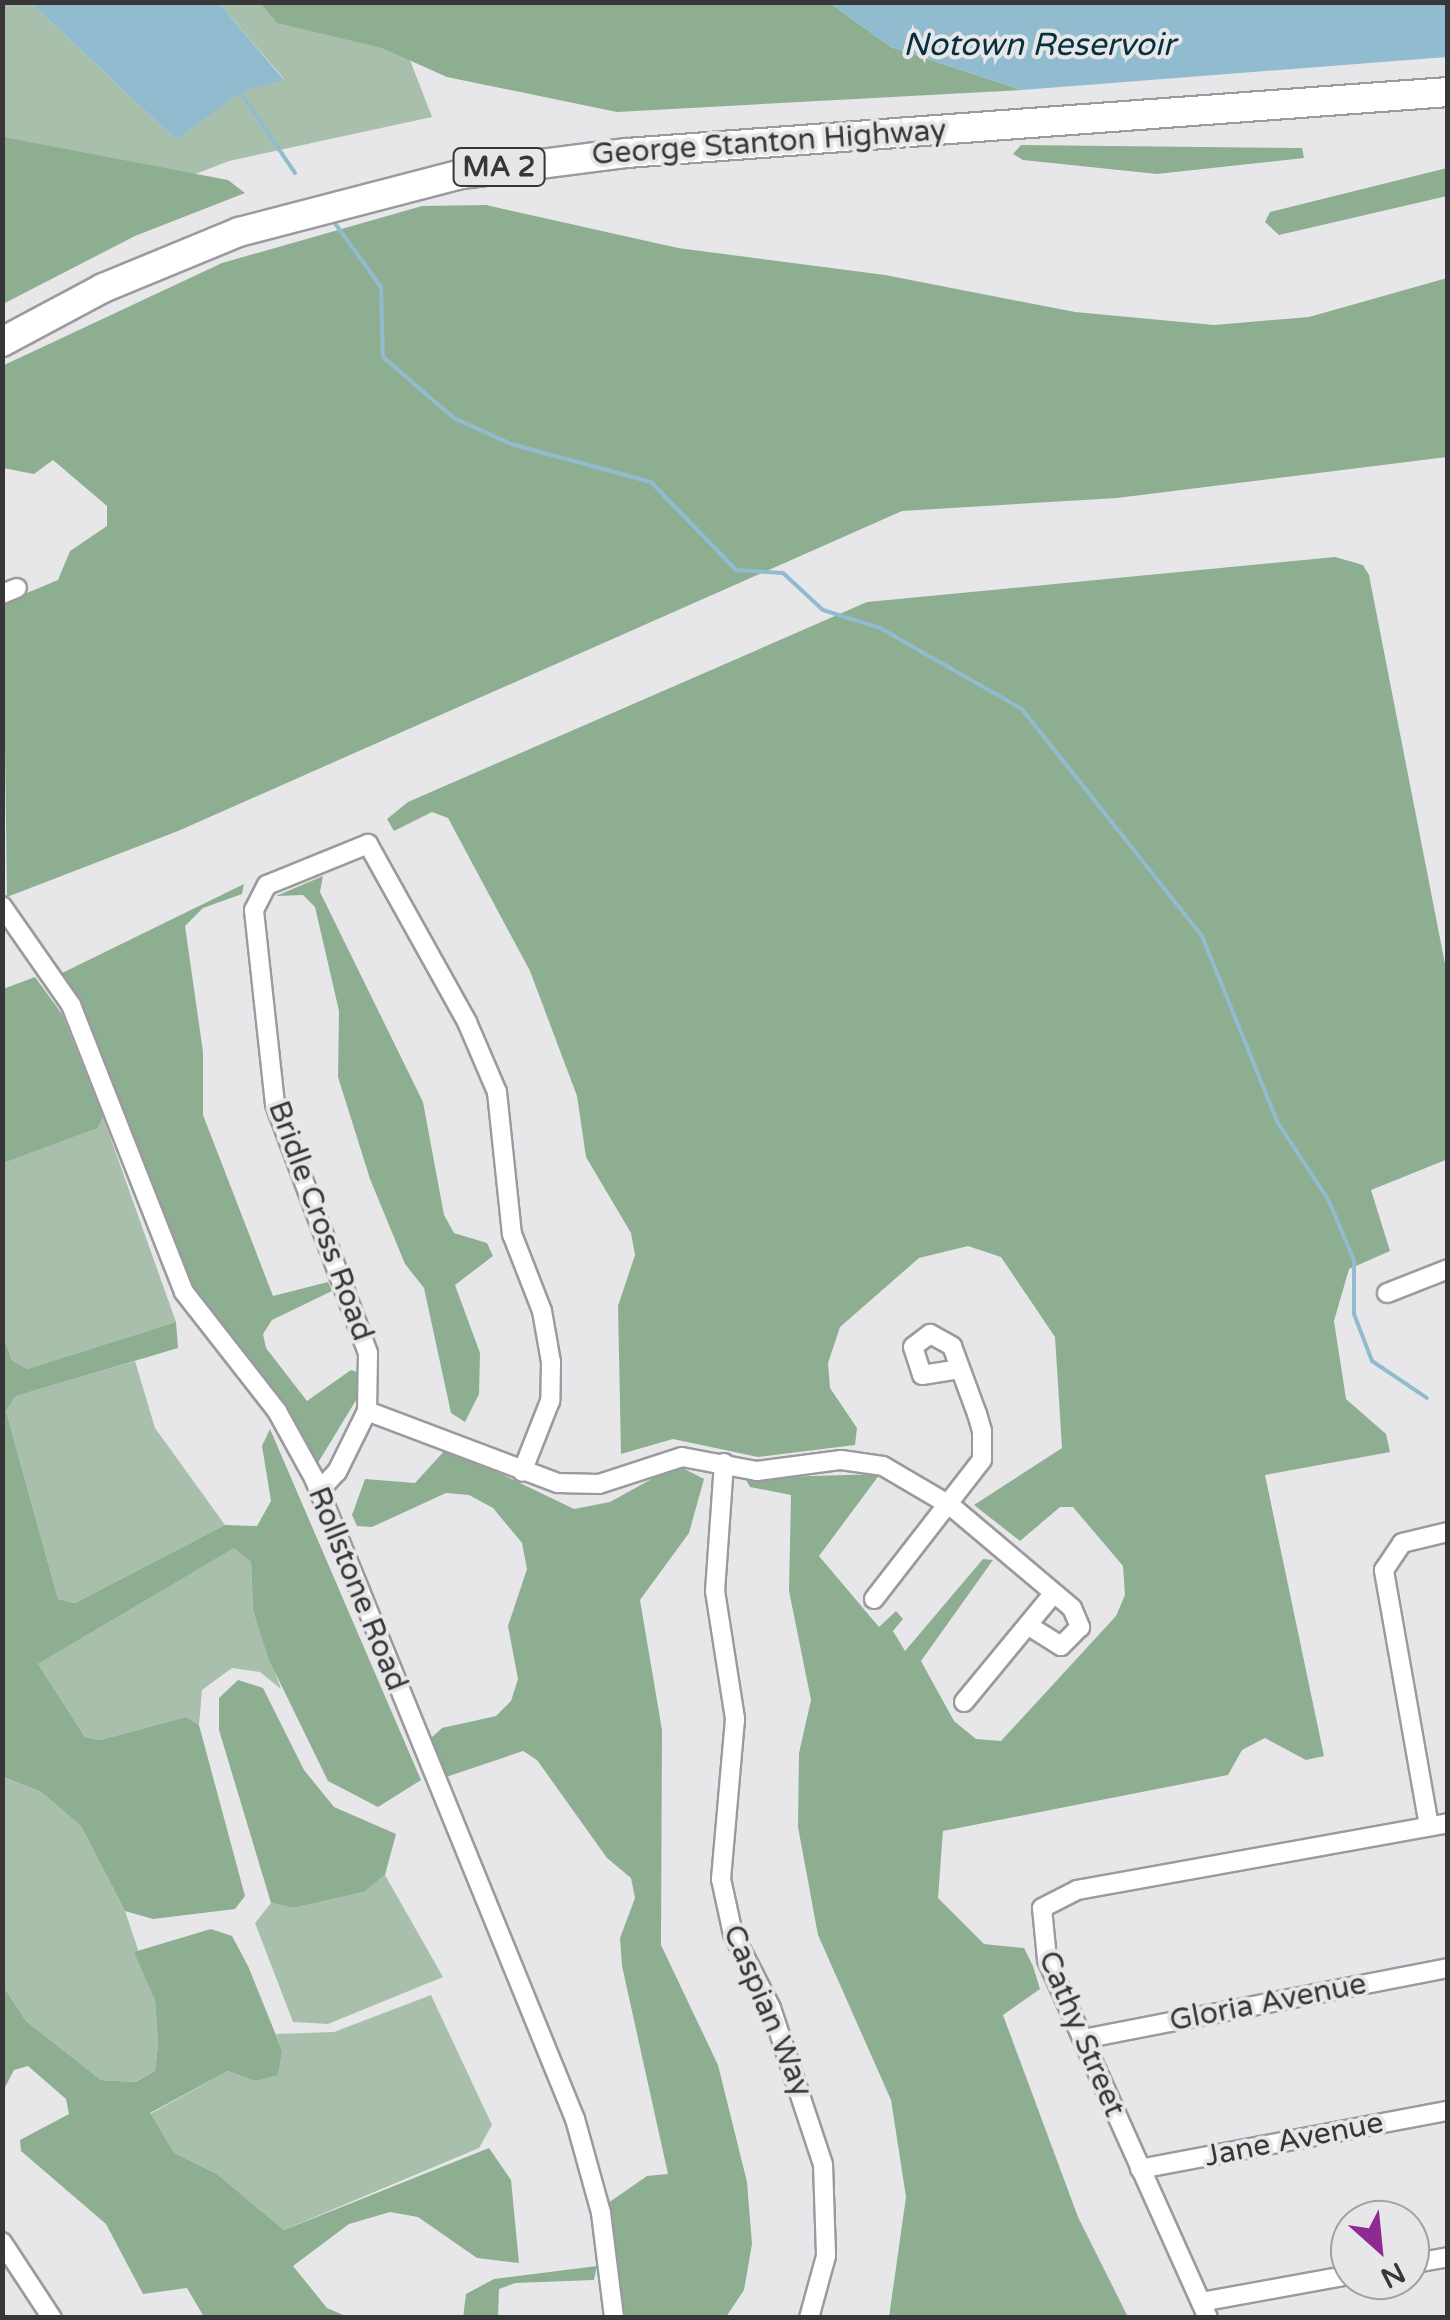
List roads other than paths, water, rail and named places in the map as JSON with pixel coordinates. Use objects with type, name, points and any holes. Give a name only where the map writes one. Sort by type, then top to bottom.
[{"type":"highway","name":"George Stanton Highway","points":[[2,322],[247,211],[435,162],[617,137],[1448,74]]},
{"type":"highway","name":"George Stanton Highway","points":[[2,342],[103,288],[239,232],[384,189],[495,168],[1448,92]]},
{"type":"street","name":"Bridle Cross Road","points":[[319,1492],[337,1472],[366,1410],[362,1328],[316,1225],[275,1104],[254,910],[267,885],[368,844],[468,1022],[500,1105],[512,1234],[542,1312],[551,1362],[550,1401],[522,1472]]},
{"type":"street","name":"Rollstone Road","points":[[2,906],[71,1005],[184,1292],[277,1412],[319,1492],[576,2118],[601,2213],[614,2318]]},
{"type":"street","points":[[1387,1293],[1448,1269]]},
{"type":"street","points":[[874,1599],[950,1506],[984,1447],[960,1369]]},
{"type":"street","points":[[366,1410],[446,1436],[522,1472],[581,1486],[671,1458],[778,1471],[861,1461],[908,1476],[950,1506],[1077,1614],[1074,1640],[1054,1646],[1028,1625]]},
{"type":"street","name":"Caspian Way","points":[[724,1464],[715,1590],[735,1719],[721,1880],[733,1934],[771,2008],[823,2164],[826,2256],[809,2318]]},
{"type":"street","points":[[1438,1824],[1384,1570],[1402,1543],[1448,1532]]},
{"type":"street","points":[[964,1702],[1054,1593]]},
{"type":"street","name":"Cathy Street","points":[[1204,2310],[1140,2169],[1088,2038],[1043,1947],[1039,1918],[1049,1901],[1438,1824]]},
{"type":"street","name":"Gloria Avenue","points":[[1088,2038],[1448,1968]]},
{"type":"street","name":"Jane Avenue","points":[[1140,2169],[1448,2111]]},
{"type":"street","points":[[2,2242],[52,2318]]},
{"type":"street","points":[[1204,2310],[1330,2280]]},
{"type":"water","points":[[31,3],[219,3],[284,80],[241,92],[176,140]]},
{"type":"water","name":"Notown Reservoir","points":[[830,3],[1447,3],[1447,57],[1022,90],[891,47]]},
{"type":"waterway","points":[[239,90],[295,173]]},
{"type":"waterway","points":[[334,222],[381,287],[383,357],[454,418],[511,444],[651,482],[736,570],[783,573],[823,610],[880,628],[1022,709],[1202,936],[1278,1123],[1328,1199],[1354,1260],[1354,1314],[1372,1361],[1427,1398]]}]
